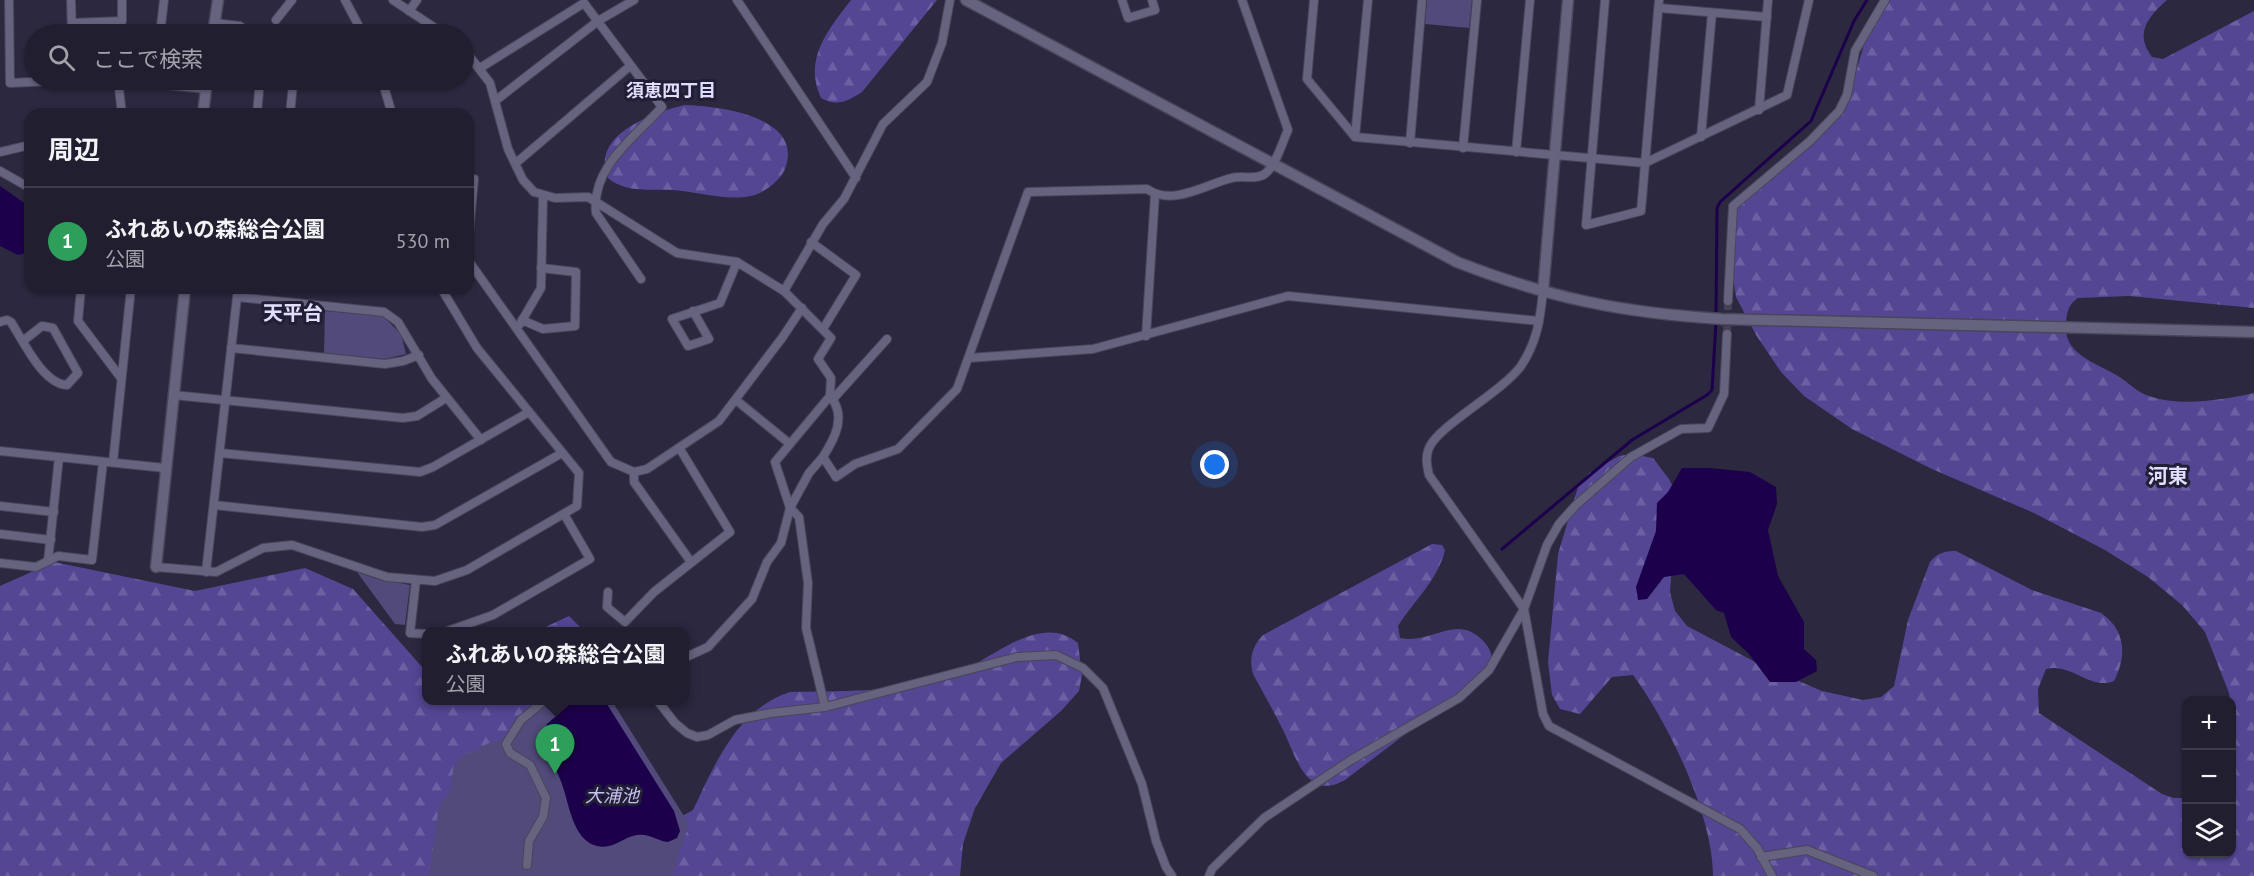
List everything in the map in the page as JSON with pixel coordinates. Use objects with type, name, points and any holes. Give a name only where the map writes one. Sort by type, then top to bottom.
[{"type":"street","points":[[9,0],[10,82],[24,82]]},
{"type":"street","points":[[71,0],[72,23],[122,21],[122,0]]},
{"type":"street","points":[[161,24],[164,0]]},
{"type":"street","points":[[215,24],[218,0]]},
{"type":"street","points":[[276,20],[292,0]]},
{"type":"street","points":[[345,0],[358,24]]},
{"type":"street","points":[[393,0],[429,24]]},
{"type":"street","points":[[409,11],[417,0]]},
{"type":"street","points":[[495,101],[598,21],[634,0]]},
{"type":"street","points":[[737,0],[856,178]]},
{"type":"street","points":[[784,291],[811,242],[844,199],[883,124],[927,82],[942,44],[950,0]]},
{"type":"street","points":[[966,0],[1457,262],[1543,292],[1590,304],[1675,316],[2254,332]]},
{"type":"street","points":[[1122,0],[1128,18],[1155,10],[1152,0]]},
{"type":"street","points":[[823,457],[836,477],[855,464],[898,449],[957,388],[1028,192],[1147,189],[1155,194],[1174,196],[1231,178],[1260,177],[1272,164],[1288,130],[1242,0]]},
{"type":"street","points":[[1314,0],[1307,79],[1356,137],[1645,163],[1787,95],[1809,0]]},
{"type":"street","points":[[1356,137],[1368,0]]},
{"type":"street","points":[[1410,143],[1422,0]]},
{"type":"street","points":[[1463,148],[1477,0]]},
{"type":"street","points":[[1516,152],[1530,0]]},
{"type":"street","points":[[1568,0],[1538,335],[1520,367],[1504,383],[1434,440],[1427,455],[1429,475],[1524,609],[1543,714],[1549,726],[1740,829],[1772,876]]},
{"type":"street","points":[[1605,0],[1586,225],[1641,211],[1659,4],[1712,13],[1767,17]]},
{"type":"street","points":[[1759,110],[1768,0]]},
{"type":"street","points":[[1728,301],[1733,206],[1810,141],[1839,111],[1847,95],[1855,51],[1885,0]]},
{"type":"street","points":[[480,68],[584,3],[598,21],[662,107],[603,171],[595,201],[596,213],[641,279]]},
{"type":"street","points":[[1701,137],[1712,13]]},
{"type":"street","points":[[474,61],[490,83],[508,149],[528,187],[543,196],[588,197],[677,253],[737,262],[784,291],[831,338],[819,359],[831,378],[831,398],[839,408],[837,429],[823,457],[809,473],[790,508],[781,543],[767,562],[752,599],[708,647],[689,656]]},
{"type":"street","points":[[516,164],[630,66]]},
{"type":"street","points":[[118,90],[121,108]]},
{"type":"street","points":[[204,108],[205,90]]},
{"type":"street","points":[[258,108],[260,90]]},
{"type":"street","points":[[291,108],[292,90]]},
{"type":"street","points":[[385,90],[390,108]]},
{"type":"street","points":[[0,152],[24,146]]},
{"type":"street","points":[[0,171],[24,185]]},
{"type":"street","points":[[1146,336],[1155,194]]},
{"type":"street","points":[[516,330],[541,288],[543,196]]},
{"type":"street","points":[[811,242],[856,275],[823,329]]},
{"type":"street","points":[[693,311],[709,339],[688,346],[672,319],[693,311],[720,303],[737,262]]},
{"type":"street","points":[[522,320],[543,329],[575,326],[576,272],[541,268]]},
{"type":"street","points":[[474,269],[611,462],[633,472],[647,469],[719,421],[802,308]]},
{"type":"street","points":[[80,294],[78,321],[121,378]]},
{"type":"street","points":[[0,563],[36,567],[58,556],[92,560],[121,378],[130,294]]},
{"type":"street","points":[[184,294],[156,567],[216,572],[263,548],[292,545],[357,568],[416,580],[435,581],[467,570],[577,506],[579,473],[477,348],[445,294]]},
{"type":"street","points":[[206,572],[238,294]]},
{"type":"street","points":[[253,294],[384,312],[398,322],[446,398],[481,440]]},
{"type":"street","points":[[969,358],[1093,349],[1288,296],[1539,321]]},
{"type":"street","points":[[0,322],[7,320],[11,322],[23,341],[44,373],[61,385],[67,385],[78,374],[53,328],[42,326],[23,341]]},
{"type":"street","points":[[1209,876],[1234,846],[1264,818],[1351,760],[1459,698],[1489,670],[1524,609],[1547,545],[1559,524],[1576,505],[1631,458],[1681,429],[1708,428],[1724,394],[1727,334]]},
{"type":"street","points":[[825,707],[806,628],[808,583],[799,517],[790,508],[775,468],[775,462],[887,339]]},
{"type":"street","points":[[231,348],[385,364],[403,362],[418,355]]},
{"type":"street","points":[[173,395],[404,418],[417,416],[446,398]]},
{"type":"street","points":[[735,400],[790,444]]},
{"type":"street","points":[[220,453],[409,472],[433,467],[529,412]]},
{"type":"street","points":[[608,592],[607,607],[625,622],[654,591],[730,532],[680,448]]},
{"type":"street","points":[[0,451],[165,468]]},
{"type":"street","points":[[214,505],[429,526],[450,519],[562,453]]},
{"type":"street","points":[[48,561],[59,457]]},
{"type":"street","points":[[633,472],[634,482],[691,562]]},
{"type":"street","points":[[0,506],[54,512]]},
{"type":"street","points":[[459,627],[493,615],[590,559],[564,514]]},
{"type":"street","points":[[0,534],[51,540]]},
{"type":"street","points":[[416,580],[410,633],[422,634]]},
{"type":"street","points":[[661,705],[675,723],[687,733],[697,737],[708,735],[735,720],[825,707],[1017,657],[1047,654],[1067,659],[1083,668],[1103,688],[1142,784],[1156,841],[1166,867],[1173,876]]},
{"type":"street","points":[[527,865],[529,842],[543,818],[546,798],[530,765],[510,753],[506,744],[521,720],[539,705]]},
{"type":"street","points":[[1761,857],[1808,850],[1873,876]]},
{"type":"green space","points":[[851,0],[937,0],[862,92],[847,100],[827,101],[821,98],[816,84],[817,58],[834,22]]},
{"type":"green space","points":[[1887,0],[2167,0],[2149,19],[2144,33],[2144,40],[2152,57],[2163,59],[2254,11],[2254,308],[2129,296],[2078,298],[2069,308],[2066,333],[2069,342],[2082,356],[2118,376],[2145,395],[2188,402],[2254,393],[2254,876],[1713,876],[1706,826],[1686,771],[1661,718],[1633,675],[1612,677],[1580,714],[1560,709],[1552,695],[1548,662],[1558,554],[1578,487],[1589,473],[1619,456],[1632,454],[1653,458],[1669,479],[1677,495],[1670,592],[1675,611],[1687,626],[1759,664],[1822,691],[1863,700],[1881,697],[1894,686],[1908,620],[1930,562],[1935,556],[1945,552],[1956,551],[2032,590],[2101,613],[2115,627],[2122,644],[2121,662],[2114,681],[2097,682],[2064,669],[2046,669],[2038,689],[2039,713],[2162,794],[2182,798],[2182,858],[2236,858],[2236,696],[2230,696],[2205,632],[2182,605],[2148,577],[2105,550],[2034,513],[1932,469],[1852,429],[1804,396],[1781,372],[1756,335],[1736,297],[1733,277],[1736,206],[1793,157],[1849,95],[1868,31]]},
{"type":"green space","points":[[684,105],[736,112],[771,126],[782,137],[788,151],[783,174],[765,190],[755,195],[741,197],[630,188],[608,178],[605,163],[608,149],[616,138],[642,120]]},
{"type":"green space","points":[[1432,544],[1442,545],[1445,550],[1442,561],[1431,581],[1398,626],[1400,638],[1412,639],[1455,629],[1465,630],[1475,634],[1489,649],[1491,669],[1345,780],[1332,785],[1321,785],[1312,781],[1298,763],[1254,676],[1251,659],[1256,644],[1263,635]]},
{"type":"green space","points":[[54,562],[195,591],[305,568],[353,589],[422,667],[422,705],[600,705],[664,817],[684,815],[693,810],[719,757],[742,725],[772,700],[790,692],[885,689],[941,680],[957,674],[1009,645],[1027,637],[1045,633],[1062,634],[1078,643],[1082,675],[1079,691],[1061,711],[1001,763],[975,808],[963,844],[960,876],[0,876],[0,586]]},
{"type":"green space","points":[[569,616],[580,627],[546,627]]},
{"type":"shaded area","points":[[1427,0],[1472,0],[1469,28],[1425,24]]},
{"type":"shaded area","points":[[325,311],[383,316],[401,334],[406,354],[385,359],[324,353]]},
{"type":"shaded area","points":[[357,572],[410,585],[405,625],[395,624]]},
{"type":"shaded area","points":[[536,705],[615,705],[689,824],[672,876],[429,876],[439,806],[451,790],[453,769],[459,758],[489,743],[503,739],[518,719]]},
{"type":"water","points":[[0,186],[24,203],[24,254],[18,255],[0,246]]},
{"type":"water","points":[[1682,468],[1750,472],[1776,487],[1777,504],[1768,530],[1778,576],[1804,622],[1804,649],[1816,660],[1817,671],[1796,682],[1770,682],[1749,654],[1731,637],[1724,613],[1716,610],[1684,574],[1664,577],[1647,599],[1638,600],[1636,587],[1656,531],[1657,503],[1668,492]]},
{"type":"water","name":"大浦池","points":[[568,705],[608,705],[674,811],[680,831],[677,838],[668,842],[637,835],[603,847],[588,842],[576,827],[558,774],[541,741],[547,724]]},
{"type":"waterway","points":[[1716,316],[1717,208],[1720,202],[1811,121],[1854,21],[1867,0]]},
{"type":"waterway","points":[[1502,549],[1632,440],[1712,390],[1716,322]]},
{"type":"tunnel","points":[[1727,334],[1728,301]]},
{"type":"place","name":"ふれあいの森総合公園","points":[[555,774]]},
{"type":"district","name":"須恵四丁目","points":[[671,91]]},
{"type":"district","name":"天平台","points":[[293,313]]},
{"type":"district","name":"河東","points":[[2168,476]]}]
